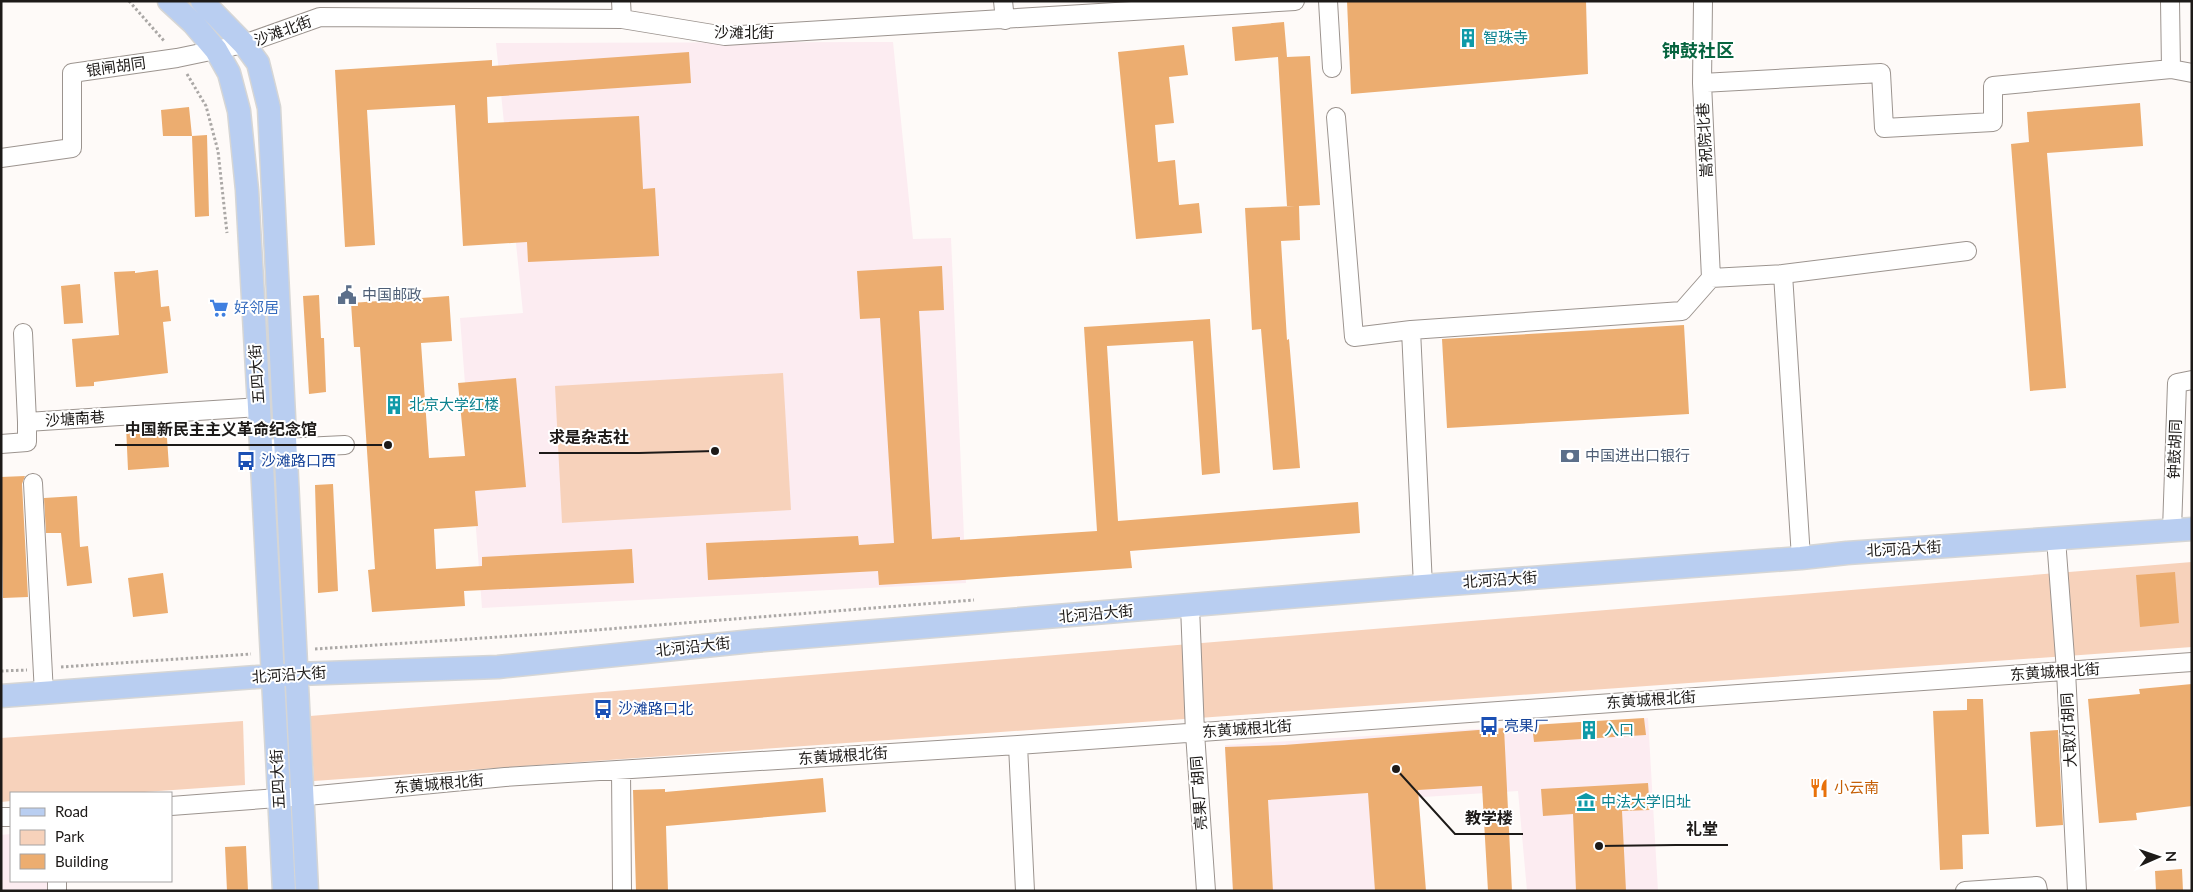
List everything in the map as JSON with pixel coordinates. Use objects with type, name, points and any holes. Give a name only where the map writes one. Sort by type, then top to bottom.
[{"type":"main road","name":"五四大街","points":[[169,1],[216,50],[229,73],[236,94],[242,132],[260,407],[284,891]]},
{"type":"main road","name":"五四大街","points":[[202,1],[244,44],[258,63],[269,108],[307,891]]},
{"type":"main road","name":"北河沿大街","points":[[1,696],[297,674],[498,667],[754,641],[1423,586],[1847,553],[2182,530]]},
{"type":"street","points":[[1003,1],[1005,20]]},
{"type":"street","name":"沙滩北街","points":[[216,50],[244,44],[319,9],[622,10],[725,36],[1295,1]]},
{"type":"street","points":[[1328,1],[1332,68]]},
{"type":"street","name":"嵩祝院北巷","points":[[1703,1],[1702,82],[1711,278]]},
{"type":"street","points":[[2170,1],[2171,68]]},
{"type":"street","name":"银闸胡同","points":[[1,158],[72,148],[72,73],[177,58],[216,50]]},
{"type":"street","points":[[1702,82],[1880,73],[1884,128],[1993,122],[1993,86],[2171,68],[2192,73]]},
{"type":"street","points":[[1336,116],[1354,337],[1411,330],[1682,311],[1711,278],[1783,274],[1967,251]]},
{"type":"street","points":[[1783,274],[1801,558]]},
{"type":"street","points":[[1411,330],[1423,586]]},
{"type":"street","points":[[23,333],[27,422]]},
{"type":"street","name":"钟鼓胡同","points":[[2182,530],[2176,383],[2192,380]]},
{"type":"street","name":"沙塘南巷","points":[[1,444],[27,442],[27,422],[260,407]]},
{"type":"street","points":[[262,449],[345,445]]},
{"type":"street","points":[[33,483],[44,694]]},
{"type":"street","name":"大取灯胡同","points":[[2056,539],[2066,671],[2077,891]]},
{"type":"street","name":"亮果厂胡同","points":[[1190,606],[1195,733],[1206,891]]},
{"type":"street","name":"东黄城根北街","points":[[172,806],[505,778],[1195,733],[2192,662]]},
{"type":"street","points":[[1018,745],[1025,891]]},
{"type":"street","points":[[621,770],[622,891]]},
{"type":"street","points":[[1965,891],[2037,886],[2038,891]]},
{"type":"path","points":[[129,1],[156,30],[177,58],[206,106],[218,151],[227,237]]},
{"type":"shaded area","points":[[893,42],[913,239],[951,238],[966,583],[482,608],[460,318],[523,313],[496,43]]},
{"type":"shaded area","name":"中法大学旧址","points":[[1648,718],[1658,891],[1527,891],[1518,791],[1392,799],[1397,891],[1233,891],[1225,745]]},
{"type":"shaded area","points":[[10,834],[10,882],[47,882],[48,891],[1,891],[1,835]]},
{"type":"green space","points":[[783,373],[791,510],[562,523],[555,386]]},
{"type":"green space","points":[[2192,562],[2192,647],[314,781],[310,716]]},
{"type":"green space","points":[[243,721],[245,785],[144,792],[10,792],[10,801],[1,802],[1,738]]},
{"type":"building","name":"智珠寺","points":[[1347,1],[1586,1],[1588,74],[1351,94]]},
{"type":"building","points":[[1284,22],[1287,57],[1310,56],[1320,205],[1299,206],[1300,240],[1281,241],[1287,340],[1289,339],[1300,468],[1273,470],[1261,329],[1252,330],[1245,208],[1295,206],[1287,206],[1278,57],[1235,61],[1232,27]]},
{"type":"building","points":[[1184,45],[1188,75],[1169,77],[1174,123],[1155,125],[1158,162],[1175,160],[1179,205],[1199,203],[1202,233],[1136,239],[1118,52]]},
{"type":"building","points":[[689,52],[691,83],[487,97],[488,123],[639,116],[643,189],[655,188],[659,256],[528,262],[527,242],[463,246],[455,105],[367,110],[375,245],[345,247],[335,70],[492,60],[492,66]]},
{"type":"building","points":[[2140,103],[2143,146],[2047,153],[2066,388],[2030,391],[2011,144],[2029,142],[2027,112]]},
{"type":"building","points":[[189,107],[192,136],[163,136],[161,110]]},
{"type":"building","points":[[207,135],[209,216],[195,217],[192,136]]},
{"type":"building","points":[[942,266],[944,310],[919,311],[932,539],[960,537],[960,540],[1097,531],[1084,327],[1210,319],[1220,473],[1202,475],[1193,341],[1107,346],[1118,521],[1358,502],[1360,533],[1130,551],[1132,568],[879,585],[878,571],[708,580],[706,543],[858,536],[859,545],[894,543],[880,318],[860,319],[857,271]]},
{"type":"building","points":[[158,270],[161,307],[169,306],[171,321],[163,322],[168,373],[94,382],[94,386],[76,387],[72,339],[119,335],[114,272],[135,271],[135,273]]},
{"type":"building","points":[[80,284],[83,323],[64,324],[61,286]]},
{"type":"building","points":[[319,295],[321,338],[324,338],[326,392],[309,394],[303,296]]},
{"type":"building","points":[[449,296],[452,341],[421,343],[429,458],[465,456],[458,383],[516,378],[526,487],[475,491],[478,526],[434,529],[436,569],[482,566],[482,557],[632,549],[634,583],[464,591],[465,606],[372,612],[368,570],[375,569],[360,347],[354,347],[351,303]]},
{"type":"building","points":[[1684,325],[1689,414],[1447,428],[1442,339]]},
{"type":"building","points":[[166,424],[169,467],[128,470],[126,426]]},
{"type":"building","points":[[25,476],[22,484],[28,597],[3,598],[1,477]]},
{"type":"building","points":[[333,484],[338,591],[318,593],[315,485]]},
{"type":"building","points":[[77,496],[80,547],[88,546],[92,583],[67,586],[61,533],[46,533],[44,498]]},
{"type":"building","points":[[2175,572],[2179,623],[2140,627],[2136,575]]},
{"type":"building","points":[[163,573],[168,613],[133,617],[128,578]]},
{"type":"building","points":[[2192,684],[2192,806],[2136,813],[2137,820],[2099,823],[2088,699],[2140,694],[2139,689]]},
{"type":"building","points":[[1967,699],[1983,699],[1989,834],[1962,835],[1963,869],[1940,870],[1933,711],[1967,710]]},
{"type":"building","name":"入口","points":[[1644,718],[1646,735],[1534,742],[1532,725]]},
{"type":"building","points":[[1504,728],[1512,891],[1488,891],[1482,786],[1418,790],[1426,891],[1375,891],[1368,793],[1268,800],[1273,891],[1233,891],[1225,747],[1284,745]]},
{"type":"building","points":[[2058,730],[2063,825],[2036,827],[2030,732]]},
{"type":"building","points":[[823,778],[826,812],[666,826],[668,891],[636,891],[633,790],[665,789],[665,792]]},
{"type":"building","points":[[1648,783],[1650,810],[1622,811],[1626,891],[1576,891],[1573,814],[1543,816],[1541,789]]},
{"type":"building","points":[[246,846],[248,891],[227,891],[225,847]]},
{"type":"building","points":[[2182,869],[2183,891],[2156,891],[2155,871]]},
{"type":"place","name":"智珠寺","points":[[1468,38]]},
{"type":"place","name":"中国邮政","points":[[347,295]]},
{"type":"place","name":"好邻居","points":[[219,308]]},
{"type":"place","name":"北京大学红楼","points":[[394,405]]},
{"type":"place","name":"中国新民主主义革命纪念馆","points":[[388,445]]},
{"type":"place","name":"求是杂志社","points":[[715,451]]},
{"type":"place","name":"中国进出口银行","points":[[1570,456]]},
{"type":"place","name":"沙滩路口西","points":[[246,461]]},
{"type":"place","name":"沙滩路口北","points":[[603,709]]},
{"type":"place","name":"亮果厂","points":[[1489,726]]},
{"type":"place","name":"入口","points":[[1589,730]]},
{"type":"place","name":"教学楼","points":[[1396,769]]},
{"type":"place","name":"小云南","points":[[1819,788]]},
{"type":"place","name":"中法大学旧址","points":[[1586,802]]},
{"type":"place","name":"礼堂","points":[[1599,846]]},
{"type":"district","name":"钟鼓社区","points":[[1698,51]]}]
